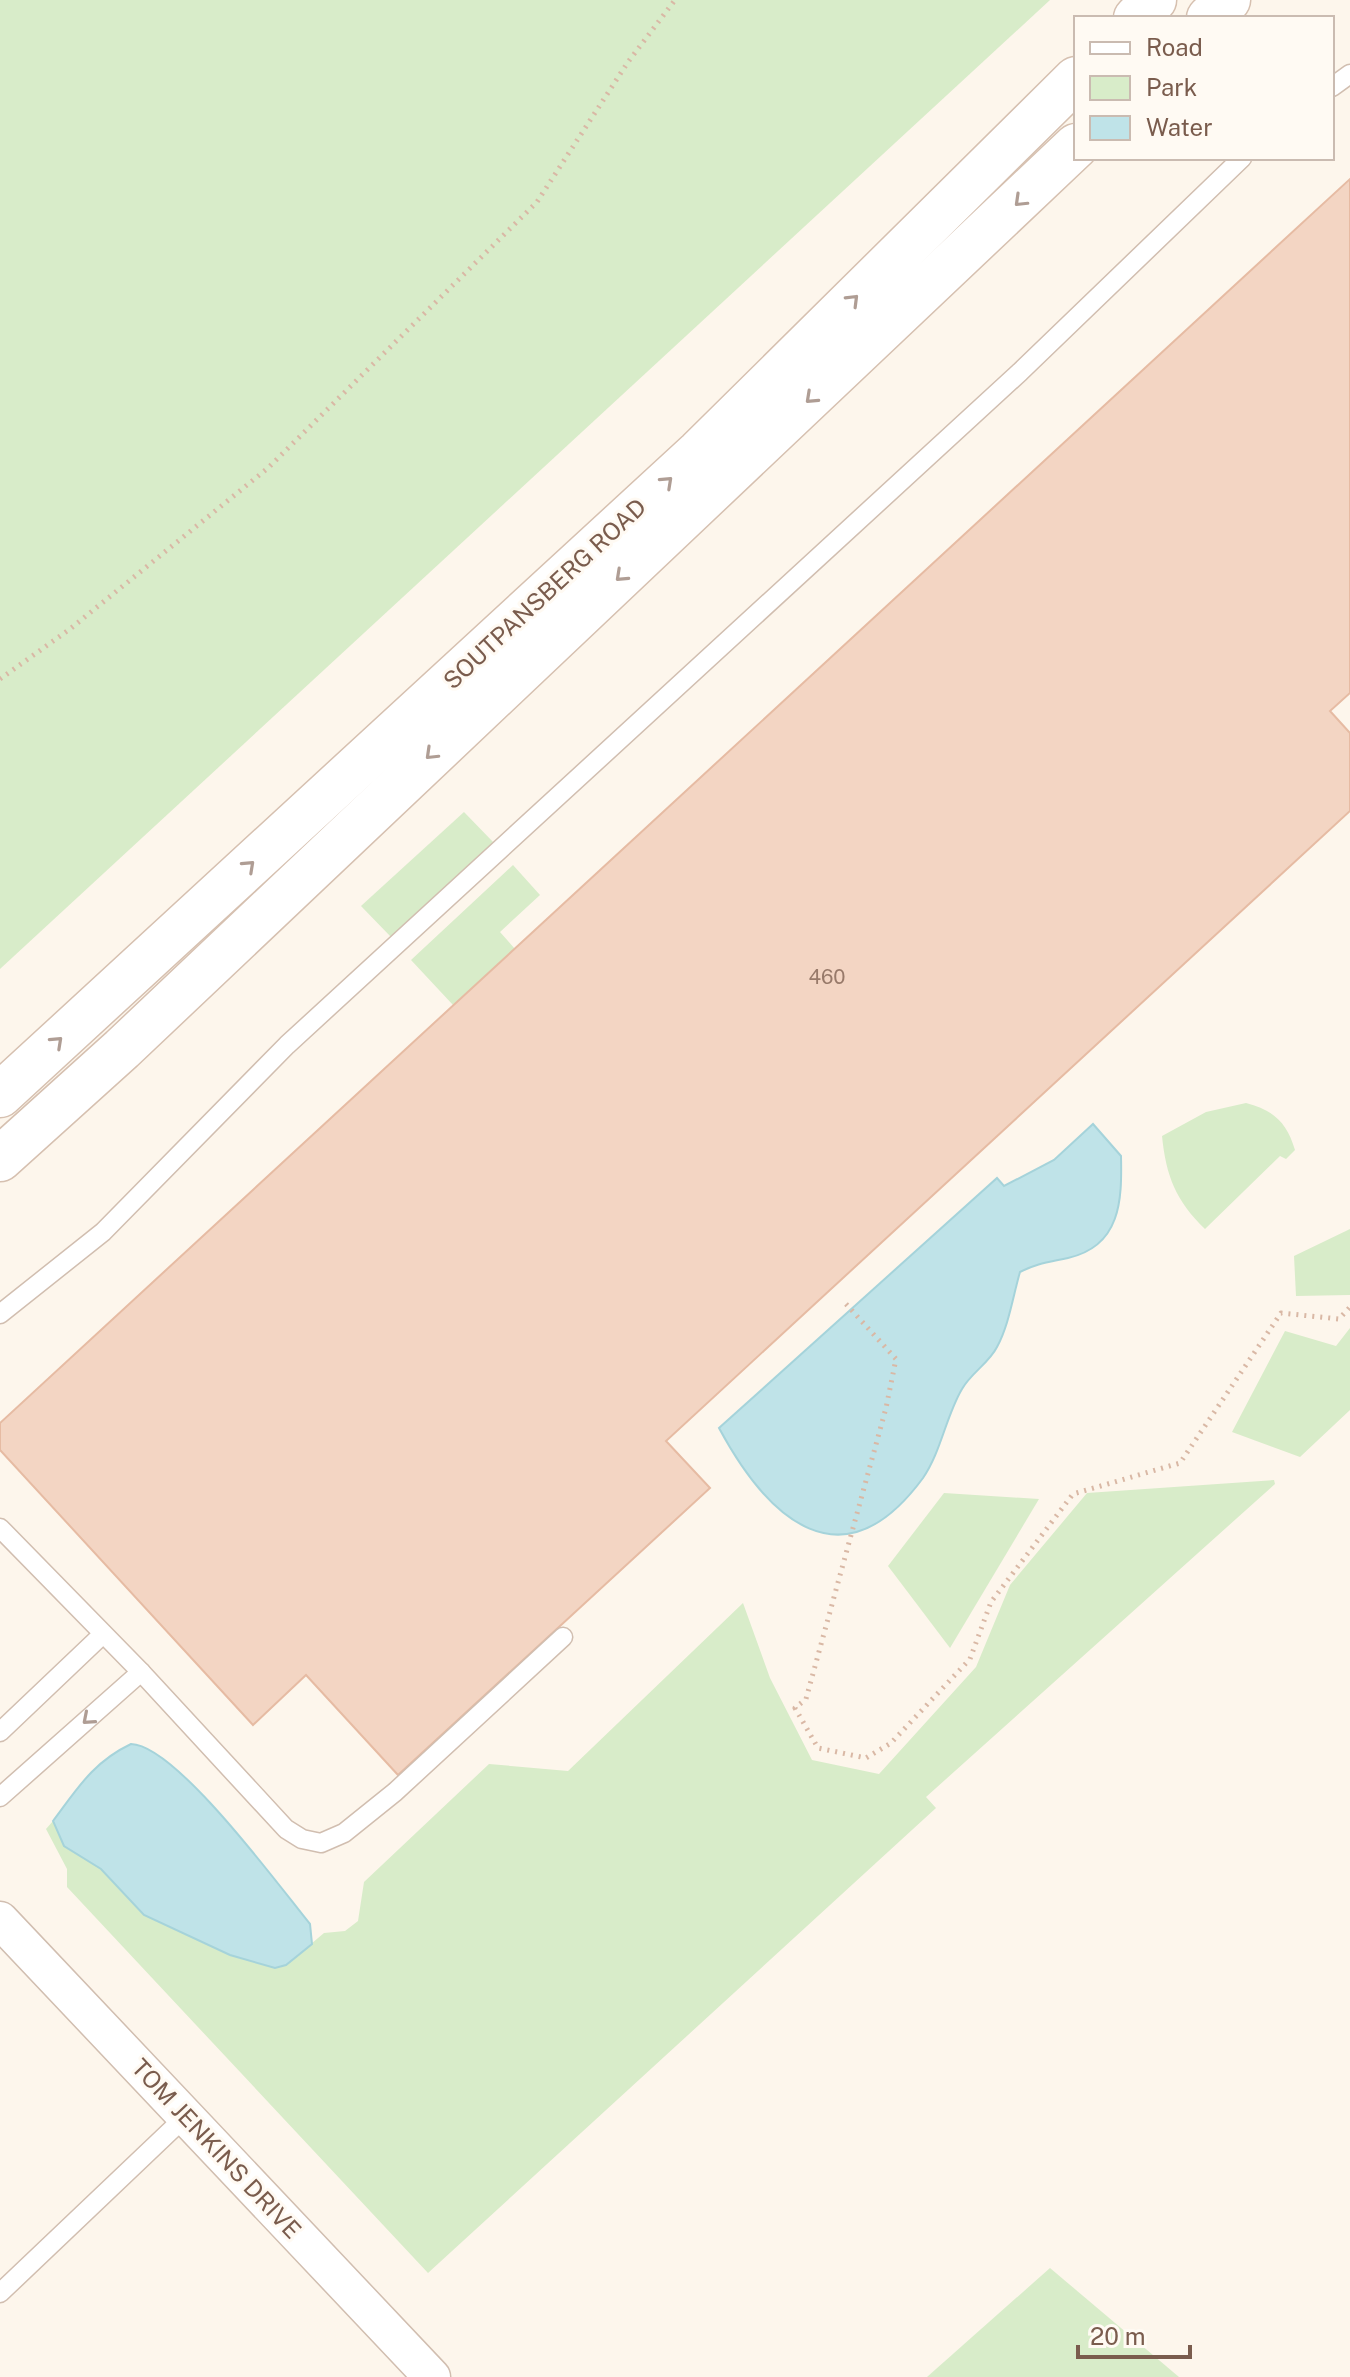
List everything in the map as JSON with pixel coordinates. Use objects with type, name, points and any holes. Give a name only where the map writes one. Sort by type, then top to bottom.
[{"type":"main road","points":[[1138,16],[1154,0]]},
{"type":"main road","points":[[1211,16],[1228,0]]},
{"type":"main road","name":"SOUTPANSBERG ROAD","points":[[0,1095],[699,452],[1074,81]]},
{"type":"main road","name":"SOUTPANSBERG ROAD","points":[[0,1159],[122,1049],[1074,148]]},
{"type":"street","name":"TOM JENKINS DRIVE","points":[[0,1920],[426,2375]]},
{"type":"lane","points":[[0,1314],[103,1232],[287,1045],[1020,372],[1240,160]]},
{"type":"lane","points":[[0,1528],[141,1672],[286,1829],[302,1839],[321,1843],[344,1833],[395,1792],[563,1637]]},
{"type":"lane","points":[[0,1732],[103,1634]]},
{"type":"lane","points":[[0,1797],[141,1672]]},
{"type":"lane","points":[[0,2293],[185,2117]]},
{"type":"path","points":[[0,679],[70,629],[268,468],[537,202],[628,62],[675,0]]},
{"type":"path","points":[[846,1304],[896,1359],[806,1699],[795,1708],[818,1748],[866,1758],[891,1743],[970,1659],[991,1602],[1073,1494],[1180,1463],[1281,1313],[1339,1319],[1350,1307]]},
{"type":"green space","points":[[0,0],[1050,0],[0,969]]},
{"type":"green space","points":[[464,812],[494,843],[391,937],[361,906]]},
{"type":"green space","points":[[513,865],[540,895],[500,932],[515,949],[453,1005],[411,960]]},
{"type":"green space","points":[[1246,1103],[1278,1119],[1288,1132],[1295,1150],[1286,1159],[1280,1156],[1205,1229],[1174,1187],[1162,1136],[1206,1112]]},
{"type":"green space","points":[[1350,1229],[1350,1295],[1296,1296],[1294,1256]]},
{"type":"green space","points":[[1350,1328],[1350,1410],[1300,1457],[1232,1432],[1285,1331],[1336,1346]]},
{"type":"green space","points":[[1274,1480],[1275,1484],[926,1797],[936,1808],[428,2273],[67,1887],[67,1869],[46,1829],[53,1821],[64,1846],[101,1869],[144,1915],[230,1955],[286,1965],[324,1933],[345,1931],[358,1921],[364,1882],[489,1764],[568,1771],[743,1603],[770,1678],[812,1760],[879,1774],[976,1667],[1010,1585],[1087,1493]]},
{"type":"green space","points":[[944,1493],[1039,1499],[950,1648],[888,1566]]},
{"type":"green space","points":[[1050,2268],[1179,2377],[927,2377]]},
{"type":"water","points":[[1093,1124],[1121,1156],[1121,1189],[1115,1219],[1099,1243],[1086,1252],[1020,1272],[1008,1320],[994,1353],[962,1389],[923,1478],[893,1511],[864,1529],[836,1535],[809,1528],[784,1513],[760,1490],[719,1428],[997,1178],[1004,1186],[1054,1160]]},
{"type":"water","points":[[131,1744],[150,1750],[199,1791],[310,1924],[312,1944],[286,1965],[275,1968],[230,1955],[144,1915],[101,1869],[64,1846],[53,1821],[96,1768]]},
{"type":"building","points":[[1350,179],[1350,693],[1330,711],[1350,733],[1350,811],[666,1441],[710,1488],[398,1775],[306,1675],[253,1725],[0,1450],[0,1423]]}]
